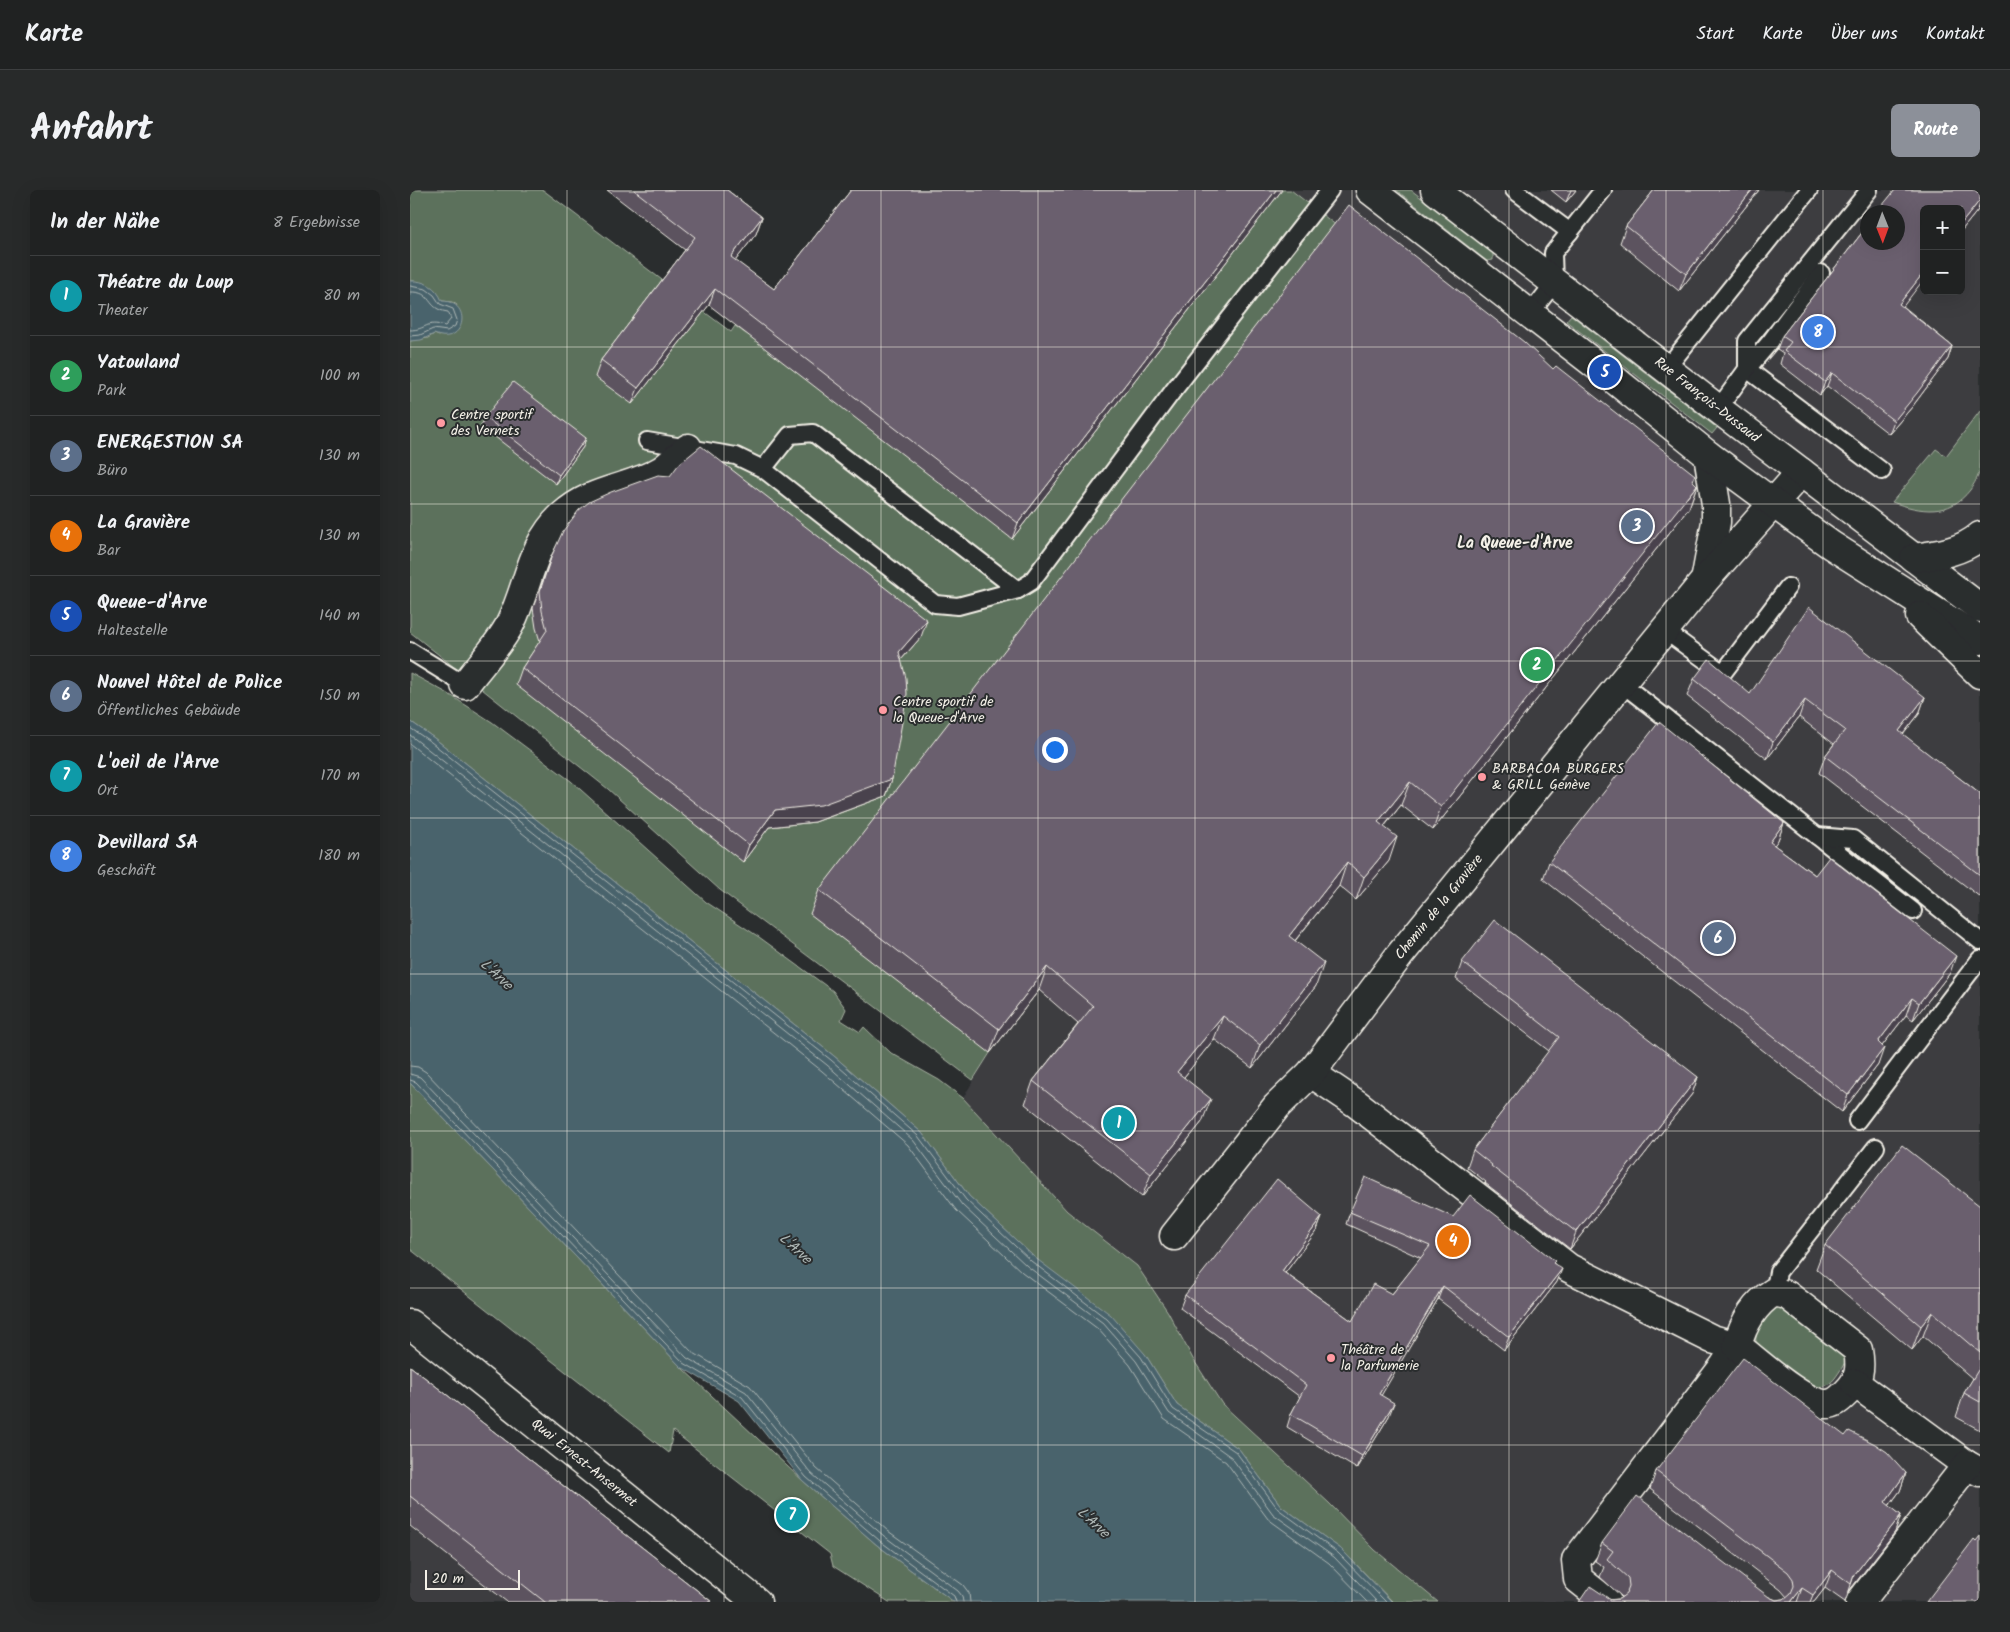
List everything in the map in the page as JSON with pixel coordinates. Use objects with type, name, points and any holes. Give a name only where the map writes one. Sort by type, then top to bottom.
[{"type":"street","points":[[1370,190],[1708,454],[1774,503],[1831,545],[1980,640]]},
{"type":"street","name":"Rue François-Dussaud","points":[[1435,190],[1801,472],[1924,556],[1980,608]]},
{"type":"street","points":[[465,685],[509,626],[534,556],[550,529],[573,506],[601,492],[629,484],[661,470],[688,448]]},
{"type":"street","name":"Chemin de la Gravière","points":[[1706,579],[1716,522],[1716,504],[1708,454]]},
{"type":"street","name":"Chemin de la Gravière","points":[[1174,1236],[1277,1106],[1311,1073],[1399,956],[1664,630],[1706,579],[1801,472]]},
{"type":"street","points":[[1924,556],[1964,546],[1980,536]]},
{"type":"street","points":[[1882,578],[1980,674]]},
{"type":"street","points":[[1311,1073],[1357,1104],[1569,1268],[1712,1339],[1737,1346],[1806,1399],[1824,1404],[1839,1401],[1855,1383],[1861,1367],[1858,1350],[1787,1294],[1774,1292],[1763,1298],[1743,1326],[1737,1346],[1724,1366],[1576,1560],[1578,1579],[1607,1602]]},
{"type":"street","name":"Quai Ernest-Ansermet","points":[[410,1324],[757,1602]]},
{"type":"street","points":[[1855,1383],[1974,1468],[1860,1602]]},
{"type":"street","points":[[1628,1492],[1650,1510]]},
{"type":"lane","points":[[647,441],[736,456],[763,470],[935,604],[958,606],[1018,590],[1031,582],[1173,391],[1330,190]]},
{"type":"lane","points":[[1514,190],[1570,232]]},
{"type":"lane","points":[[1530,314],[1554,283],[1554,253],[1603,190]]},
{"type":"lane","points":[[1666,369],[1809,190]]},
{"type":"lane","points":[[1747,369],[1747,341],[1870,190]]},
{"type":"lane","points":[[1718,409],[1821,273]]},
{"type":"lane","points":[[1747,369],[1882,471]]},
{"type":"lane","points":[[763,470],[790,435],[813,433],[1018,590]]},
{"type":"lane","points":[[1664,630],[1723,673],[1788,587]]},
{"type":"lane","points":[[410,650],[465,685]]},
{"type":"lane","points":[[1621,683],[1914,911]]},
{"type":"lane","points":[[1817,836],[1854,839],[1980,941]]},
{"type":"lane","points":[[1857,1122],[1980,959]]},
{"type":"lane","points":[[1774,1292],[1778,1272],[1876,1147]]},
{"type":"shaded area","points":[[1291,190],[1980,190],[1980,1602],[1438,1602],[1375,1550],[1329,1503],[1222,1404],[1193,1359],[1168,1312],[1137,1267],[1067,1211],[963,1098],[990,1053],[1516,365]]},
{"type":"shaded area","points":[[410,1527],[507,1602],[410,1602]]},
{"type":"green space","name":"Centre sportif de la Queue-d'Arve","points":[[410,190],[543,190],[731,332],[735,326],[746,334],[1282,190],[1291,190],[1522,371],[990,1053],[973,1080],[720,890],[608,789],[410,632],[410,341],[428,338],[434,334],[439,336],[457,305],[452,302],[442,301],[414,281],[410,281]]},
{"type":"green space","points":[[1396,190],[1411,190],[1493,253],[1493,260],[1487,261]]},
{"type":"green space","points":[[1571,315],[1717,428],[1712,434],[1566,321]]},
{"type":"green space","points":[[1980,411],[1980,469],[1972,488],[1962,499],[1953,505],[1934,510],[1913,508],[1892,502],[1936,449],[1946,456]]},
{"type":"green space","points":[[410,673],[447,693],[492,722],[571,781],[706,902],[759,937],[833,991],[846,1009],[841,1020],[860,1032],[864,1027],[891,1053],[939,1080],[963,1098],[1067,1211],[1137,1266],[1168,1312],[1193,1359],[1222,1404],[1329,1503],[1375,1550],[1438,1602],[1393,1602],[1341,1549],[1281,1506],[1239,1449],[1177,1405],[1145,1354],[1034,1257],[969,1196],[922,1133],[834,1056],[434,738],[410,721]]},
{"type":"green space","points":[[410,1083],[681,1367],[802,1480],[877,1545],[954,1602],[909,1602],[906,1600],[905,1602],[889,1602],[833,1566],[830,1554],[673,1431],[669,1453],[410,1249]]},
{"type":"green space","points":[[1774,1307],[1785,1307],[1846,1358],[1840,1371],[1829,1384],[1822,1387],[1809,1385],[1759,1349],[1756,1341],[1757,1332]]},
{"type":"water","points":[[410,281],[429,285],[437,292],[442,301],[452,303],[458,308],[462,315],[459,329],[453,334],[445,336],[434,334],[421,340],[410,341]]},
{"type":"water","name":"L'Arve","points":[[410,721],[434,738],[834,1056],[922,1133],[969,1196],[1034,1257],[1111,1315],[1145,1354],[1177,1405],[1239,1449],[1281,1506],[1341,1549],[1392,1602],[954,1602],[877,1545],[802,1480],[739,1401],[681,1367],[410,1083]]},
{"type":"building","points":[[634,190],[727,190],[762,217],[731,257],[774,289],[851,190],[1276,190],[1018,523],[715,289],[638,388],[601,360],[695,237]]},
{"type":"building","points":[[1654,190],[1752,190],[1686,274],[1626,226]]},
{"type":"building","points":[[1895,190],[1975,190],[1980,195],[1980,200],[1965,219],[1965,205],[1920,205],[1920,277],[1899,304],[1952,346],[1894,421],[1832,373],[1825,382],[1784,351],[1791,342],[1782,336],[1860,235],[1860,250],[1905,250],[1905,205],[1883,205]]},
{"type":"building","points":[[1349,205],[1524,342],[1553,369],[1556,366],[1695,475],[1692,480],[1697,485],[1441,807],[1410,782],[1378,822],[1397,837],[1364,877],[1347,862],[1289,936],[1324,963],[1260,1045],[1223,1016],[1177,1072],[1211,1099],[1151,1174],[1033,1081],[1093,1006],[1047,967],[999,1029],[819,890]]},
{"type":"building","points":[[513,382],[586,438],[559,475],[485,417]]},
{"type":"building","points":[[701,446],[927,620],[899,652],[906,678],[907,694],[892,779],[821,805],[775,810],[749,845],[522,668],[547,630],[542,611],[540,591],[552,555],[563,531],[579,510],[589,502],[611,492],[658,475],[670,476],[679,464]]},
{"type":"building","points":[[1809,607],[1925,697],[1899,731],[1980,794],[1980,875],[1825,756],[1845,730],[1805,700],[1773,742],[1694,679],[1709,659],[1750,694]]},
{"type":"building","points":[[1659,722],[1784,823],[1770,842],[1815,875],[1829,857],[1956,956],[1919,1003],[1912,998],[1878,1042],[1884,1048],[1848,1095],[1549,862]]},
{"type":"building","points":[[1495,920],[1698,1077],[1576,1232],[1473,1150],[1559,1037],[1462,962]]},
{"type":"building","points":[[1902,1145],[1980,1206],[1980,1353],[1932,1312],[1921,1326],[1825,1245]]},
{"type":"building","points":[[1365,1177],[1453,1217],[1470,1195],[1555,1261],[1553,1263],[1562,1269],[1509,1337],[1443,1286],[1379,1394],[1394,1403],[1362,1456],[1291,1414],[1306,1385],[1185,1295],[1277,1179],[1322,1217],[1282,1271],[1352,1321],[1373,1284],[1392,1294],[1430,1246],[1350,1212]]},
{"type":"building","points":[[1743,1358],[1845,1436],[1849,1431],[1887,1452],[1906,1473],[1885,1502],[1901,1515],[1854,1575],[1851,1584],[1832,1570],[1813,1595],[1802,1588],[1791,1602],[1579,1602],[1590,1586],[1611,1600],[1619,1599],[1626,1594],[1629,1586],[1628,1578],[1607,1559],[1613,1551],[1602,1543],[1637,1496],[1769,1597],[1776,1600],[1784,1599],[1791,1593],[1794,1586],[1793,1579],[1788,1572],[1656,1471]]},
{"type":"building","points":[[410,1366],[712,1602],[545,1602],[410,1496]]},
{"type":"building","points":[[1980,1367],[1980,1402],[1964,1393]]},
{"type":"building","points":[[1980,1536],[1980,1602],[1926,1602],[1974,1539],[1976,1541]]},
{"type":"place","name":"Devillard SA","points":[[1818,332]]},
{"type":"place","name":"Queue-d'Arve","points":[[1605,372]]},
{"type":"place","name":"Centre sportif des Vernets","points":[[441,423]]},
{"type":"place","name":"ENERGESTION SA","points":[[1637,526]]},
{"type":"place","name":"Yatouland","points":[[1537,665]]},
{"type":"place","name":"Centre sportif de la Queue-d'Arve","points":[[883,710]]},
{"type":"place","name":"BARBACOA BURGERS & GRILL Genève","points":[[1482,777]]},
{"type":"place","name":"Nouvel Hôtel de Police","points":[[1718,938]]},
{"type":"place","name":"Théatre du Loup","points":[[1119,1123]]},
{"type":"place","name":"La Gravière","points":[[1453,1241]]},
{"type":"place","name":"Théâtre de la Parfumerie","points":[[1331,1358]]},
{"type":"place","name":"L'oeil de l'Arve","points":[[792,1515]]},
{"type":"district","name":"La Queue-d'Arve","points":[[1515,543]]}]
